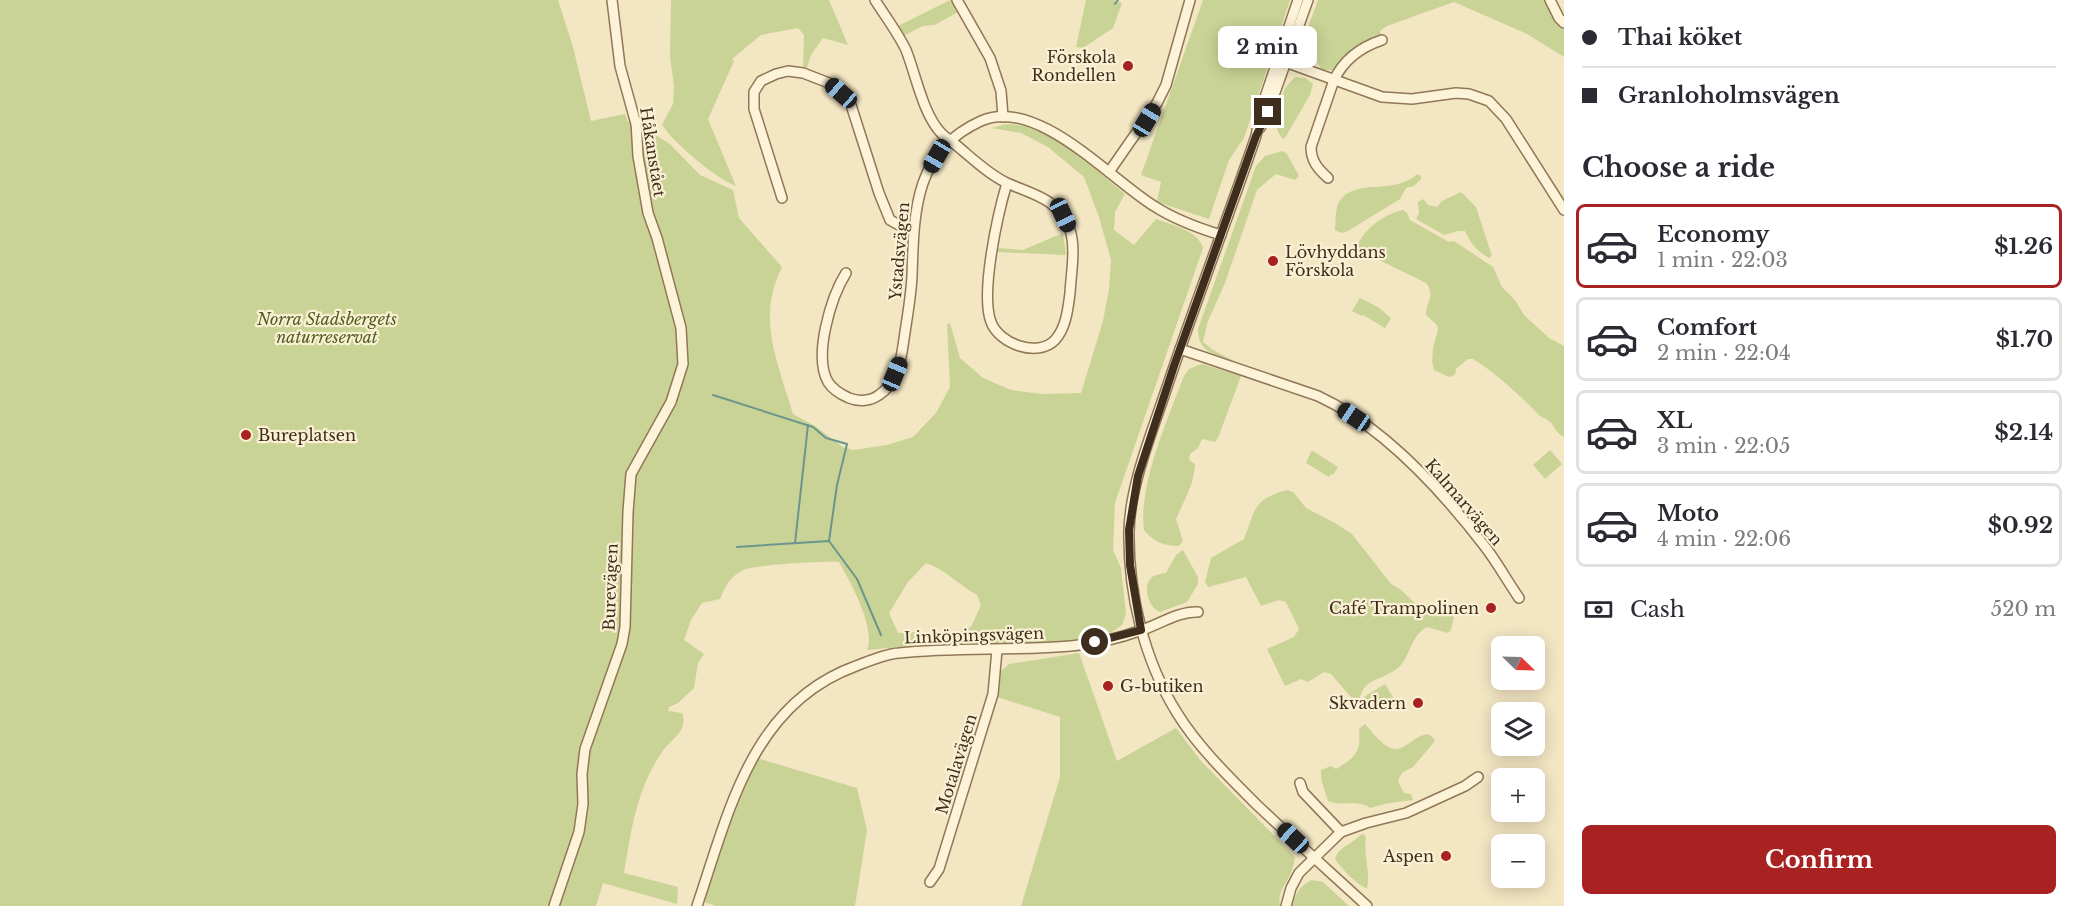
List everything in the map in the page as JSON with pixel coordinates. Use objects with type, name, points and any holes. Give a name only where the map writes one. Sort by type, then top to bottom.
[{"type":"street","name":"Håkanstået","points":[[612,0],[620,66],[636,121],[638,156],[648,213],[675,307]]},
{"type":"street","points":[[875,0],[904,47],[930,115],[942,134],[990,173],[1007,183],[1050,201],[1063,215],[1070,232],[1071,277],[1066,318],[1053,343],[1038,347],[1025,347],[1003,340],[991,323],[988,313],[992,250],[1007,183]]},
{"type":"street","points":[[957,0],[990,58],[1001,91],[1003,117]]},
{"type":"street","points":[[1109,172],[1158,103],[1166,85],[1190,0]]},
{"type":"street","points":[[1281,61],[1298,0]]},
{"type":"street","points":[[1308,0],[1261,109],[1256,136],[1180,349],[1138,476],[1130,519],[1130,565],[1141,630],[1160,680],[1177,712],[1204,751],[1241,789],[1366,906]]},
{"type":"street","points":[[1550,0],[1564,23]]},
{"type":"street","points":[[1328,178],[1317,168],[1311,155],[1311,147],[1334,80],[1339,70],[1357,52],[1382,40]]},
{"type":"street","points":[[1281,61],[1382,97],[1412,99],[1456,93],[1469,94],[1489,101],[1506,119],[1564,210]]},
{"type":"street","points":[[782,198],[754,109],[754,92],[761,81],[788,71],[816,76],[829,83],[851,105],[879,193],[891,220],[899,225],[914,227]]},
{"type":"street","name":"Ystadsvägen","points":[[846,273],[838,285],[828,321],[821,357],[823,371],[833,389],[852,399],[876,398],[890,387],[901,361],[910,303],[914,227],[919,194],[926,174],[950,140],[966,128],[987,118],[1003,117],[1031,122],[1054,132],[1155,207],[1205,231],[1221,235]]},
{"type":"street","name":"Burevägen","points":[[555,906],[579,832],[583,804],[582,774],[585,749],[624,636],[631,474],[671,402],[683,364],[681,328],[675,307]]},
{"type":"street","name":"Kalmarvägen","points":[[1180,349],[1318,396],[1354,417],[1434,486],[1487,549],[1519,598]]},
{"type":"street","name":"Linköpingsvägen","points":[[697,906],[748,765],[768,731],[798,700],[832,676],[897,653],[1082,645],[1141,630],[1189,611],[1198,612]]},
{"type":"street","name":"Motalavägen","points":[[930,882],[939,869],[993,694],[997,650]]},
{"type":"street","points":[[1286,906],[1291,888],[1299,873],[1341,832],[1406,813],[1465,786],[1478,777]]},
{"type":"street","points":[[1300,783],[1303,792],[1341,832]]},
{"type":"green space","name":"Norra Stadsbergets naturreservat","points":[[0,0],[558,0],[573,47],[591,121],[625,114],[628,122],[631,122],[636,150],[648,147],[654,134],[670,144],[700,175],[733,190],[739,218],[782,267],[774,286],[770,323],[776,358],[793,414],[815,426],[843,447],[853,450],[887,445],[913,437],[936,413],[950,387],[947,324],[950,323],[960,358],[983,378],[1011,390],[1042,394],[1081,393],[1103,321],[1109,289],[1111,260],[1099,217],[1084,177],[1048,147],[1021,133],[991,128],[1005,124],[1026,127],[1057,140],[1125,194],[1115,212],[1114,230],[1134,245],[1156,219],[1190,232],[1203,248],[1115,503],[1113,550],[1121,568],[1126,614],[1122,625],[1109,634],[1082,640],[1043,644],[949,645],[948,641],[958,632],[971,627],[981,605],[977,595],[940,569],[926,563],[908,582],[889,613],[898,633],[915,632],[921,638],[921,645],[867,650],[869,640],[865,617],[839,562],[774,565],[749,568],[738,573],[728,582],[720,599],[702,603],[691,620],[684,640],[704,654],[698,663],[694,688],[678,703],[669,707],[668,711],[682,713],[683,725],[662,752],[646,780],[629,841],[624,873],[678,887],[677,904],[603,883],[596,906],[0,906]]},
{"type":"green space","points":[[671,0],[829,0],[848,45],[823,38],[811,55],[806,71],[803,70],[804,35],[798,28],[761,35],[732,59],[734,61],[708,119],[736,186],[717,176],[696,159],[662,125],[673,104],[674,86],[670,57]]},
{"type":"green space","points":[[950,0],[958,12],[935,25],[923,26],[903,36],[896,27]]},
{"type":"green space","points":[[1086,0],[1114,0],[1122,3],[1113,28],[1083,48],[1076,47]]},
{"type":"green space","points":[[1203,0],[1290,0],[1244,138],[1229,160],[1209,219],[1157,202],[1161,182],[1141,175]]},
{"type":"green space","points":[[1318,0],[1546,0],[1551,16],[1564,30],[1564,57],[1527,34],[1454,2],[1387,26],[1380,31],[1382,40],[1339,70],[1322,70],[1310,52],[1298,54]]},
{"type":"green space","points":[[1295,77],[1305,78],[1313,84],[1310,95],[1283,139],[1277,126],[1278,106],[1285,88]]},
{"type":"green space","points":[[1283,151],[1299,176],[1295,180],[1276,174],[1257,190],[1225,283],[1208,321],[1203,342],[1234,361],[1204,348],[1198,329],[1256,166],[1265,156]]},
{"type":"green space","points":[[1417,174],[1421,176],[1421,179],[1414,186],[1406,188],[1400,199],[1346,232],[1341,233],[1335,230],[1338,205],[1346,195],[1354,190],[1397,184]]},
{"type":"green space","points":[[1461,192],[1476,207],[1492,256],[1489,258],[1475,247],[1465,231],[1444,235],[1416,219],[1419,213],[1418,202],[1423,199],[1428,205],[1437,207],[1442,201]]},
{"type":"green space","points":[[1403,210],[1410,220],[1449,242],[1454,241],[1493,267],[1502,287],[1515,300],[1524,315],[1549,338],[1564,346],[1564,437],[1558,433],[1551,422],[1539,415],[1506,384],[1473,359],[1468,359],[1456,369],[1455,375],[1449,377],[1434,370],[1433,348],[1438,330],[1437,325],[1426,315],[1430,292],[1426,283],[1377,259],[1370,251],[1365,250],[1357,260],[1354,258],[1359,242],[1371,227],[1386,216]]},
{"type":"green space","points":[[1063,233],[1066,255],[997,252],[997,248],[1023,250]]},
{"type":"green space","points":[[1360,298],[1378,307],[1391,318],[1385,328],[1352,311]]},
{"type":"green space","points":[[1202,364],[1241,376],[1218,438],[1215,442],[1202,439],[1198,448],[1190,454],[1189,460],[1195,464],[1193,479],[1176,519],[1183,541],[1179,546],[1169,545],[1152,538],[1144,530],[1145,493],[1156,452],[1184,376],[1189,369]]},
{"type":"green space","points":[[1550,450],[1562,464],[1545,479],[1533,465]]},
{"type":"green space","points":[[1313,451],[1338,467],[1333,475],[1329,477],[1306,463]]},
{"type":"green space","points":[[1287,490],[1293,492],[1306,508],[1352,534],[1391,584],[1400,589],[1425,613],[1451,614],[1454,617],[1448,633],[1427,627],[1422,631],[1414,640],[1401,665],[1368,684],[1362,691],[1357,704],[1331,674],[1324,672],[1308,682],[1301,679],[1285,686],[1267,649],[1294,637],[1299,629],[1286,602],[1279,600],[1261,606],[1246,577],[1208,587],[1205,582],[1211,558],[1244,539],[1261,502]]},
{"type":"green space","points":[[1183,550],[1198,577],[1198,584],[1187,602],[1160,612],[1156,610],[1148,597],[1148,582],[1154,576],[1166,573],[1176,555]]},
{"type":"green space","points":[[1079,653],[1117,761],[1176,728],[1200,760],[1295,857],[1291,873],[1281,892],[1280,906],[1021,906],[1060,777],[1060,717],[997,697],[1001,671],[1009,664]]},
{"type":"green space","points":[[1385,684],[1394,699],[1372,712],[1364,697]]},
{"type":"green space","points":[[1365,724],[1382,742],[1394,749],[1426,735],[1431,736],[1435,741],[1413,767],[1402,773],[1398,781],[1404,793],[1411,794],[1413,800],[1370,808],[1360,804],[1328,801],[1321,770],[1331,766],[1336,769],[1353,757],[1358,749],[1359,729]]},
{"type":"green space","points":[[757,758],[857,788],[867,830],[855,906],[716,906],[704,902],[737,803]]},
{"type":"green space","points":[[1364,834],[1367,889],[1349,876],[1335,859],[1342,849]]},
{"type":"green space","points":[[1312,880],[1323,882],[1349,906],[1292,906],[1299,890]]},
{"type":"waterway","points":[[1115,4],[1118,0]]},
{"type":"waterway","points":[[713,395],[813,427],[826,438],[847,444],[837,485],[829,541]]},
{"type":"waterway","points":[[795,543],[808,425]]},
{"type":"waterway","points":[[737,547],[829,541],[857,579],[881,635]]},
{"type":"place","name":"Förskola Rondellen","points":[[1128,66]]},
{"type":"place","name":"Lövhyddans Förskola","points":[[1273,261]]},
{"type":"place","name":"Bureplatsen","points":[[246,435]]},
{"type":"place","name":"Café Trampolinen","points":[[1491,608]]},
{"type":"place","name":"G-butiken","points":[[1108,686]]},
{"type":"place","name":"Skvadern","points":[[1418,703]]},
{"type":"place","name":"Aspen","points":[[1446,856]]},
{"type":"route","points":[[1095,642],[1141,630],[1130,565],[1129,530],[1138,476],[1197,300],[1256,136],[1268,112]]}]
